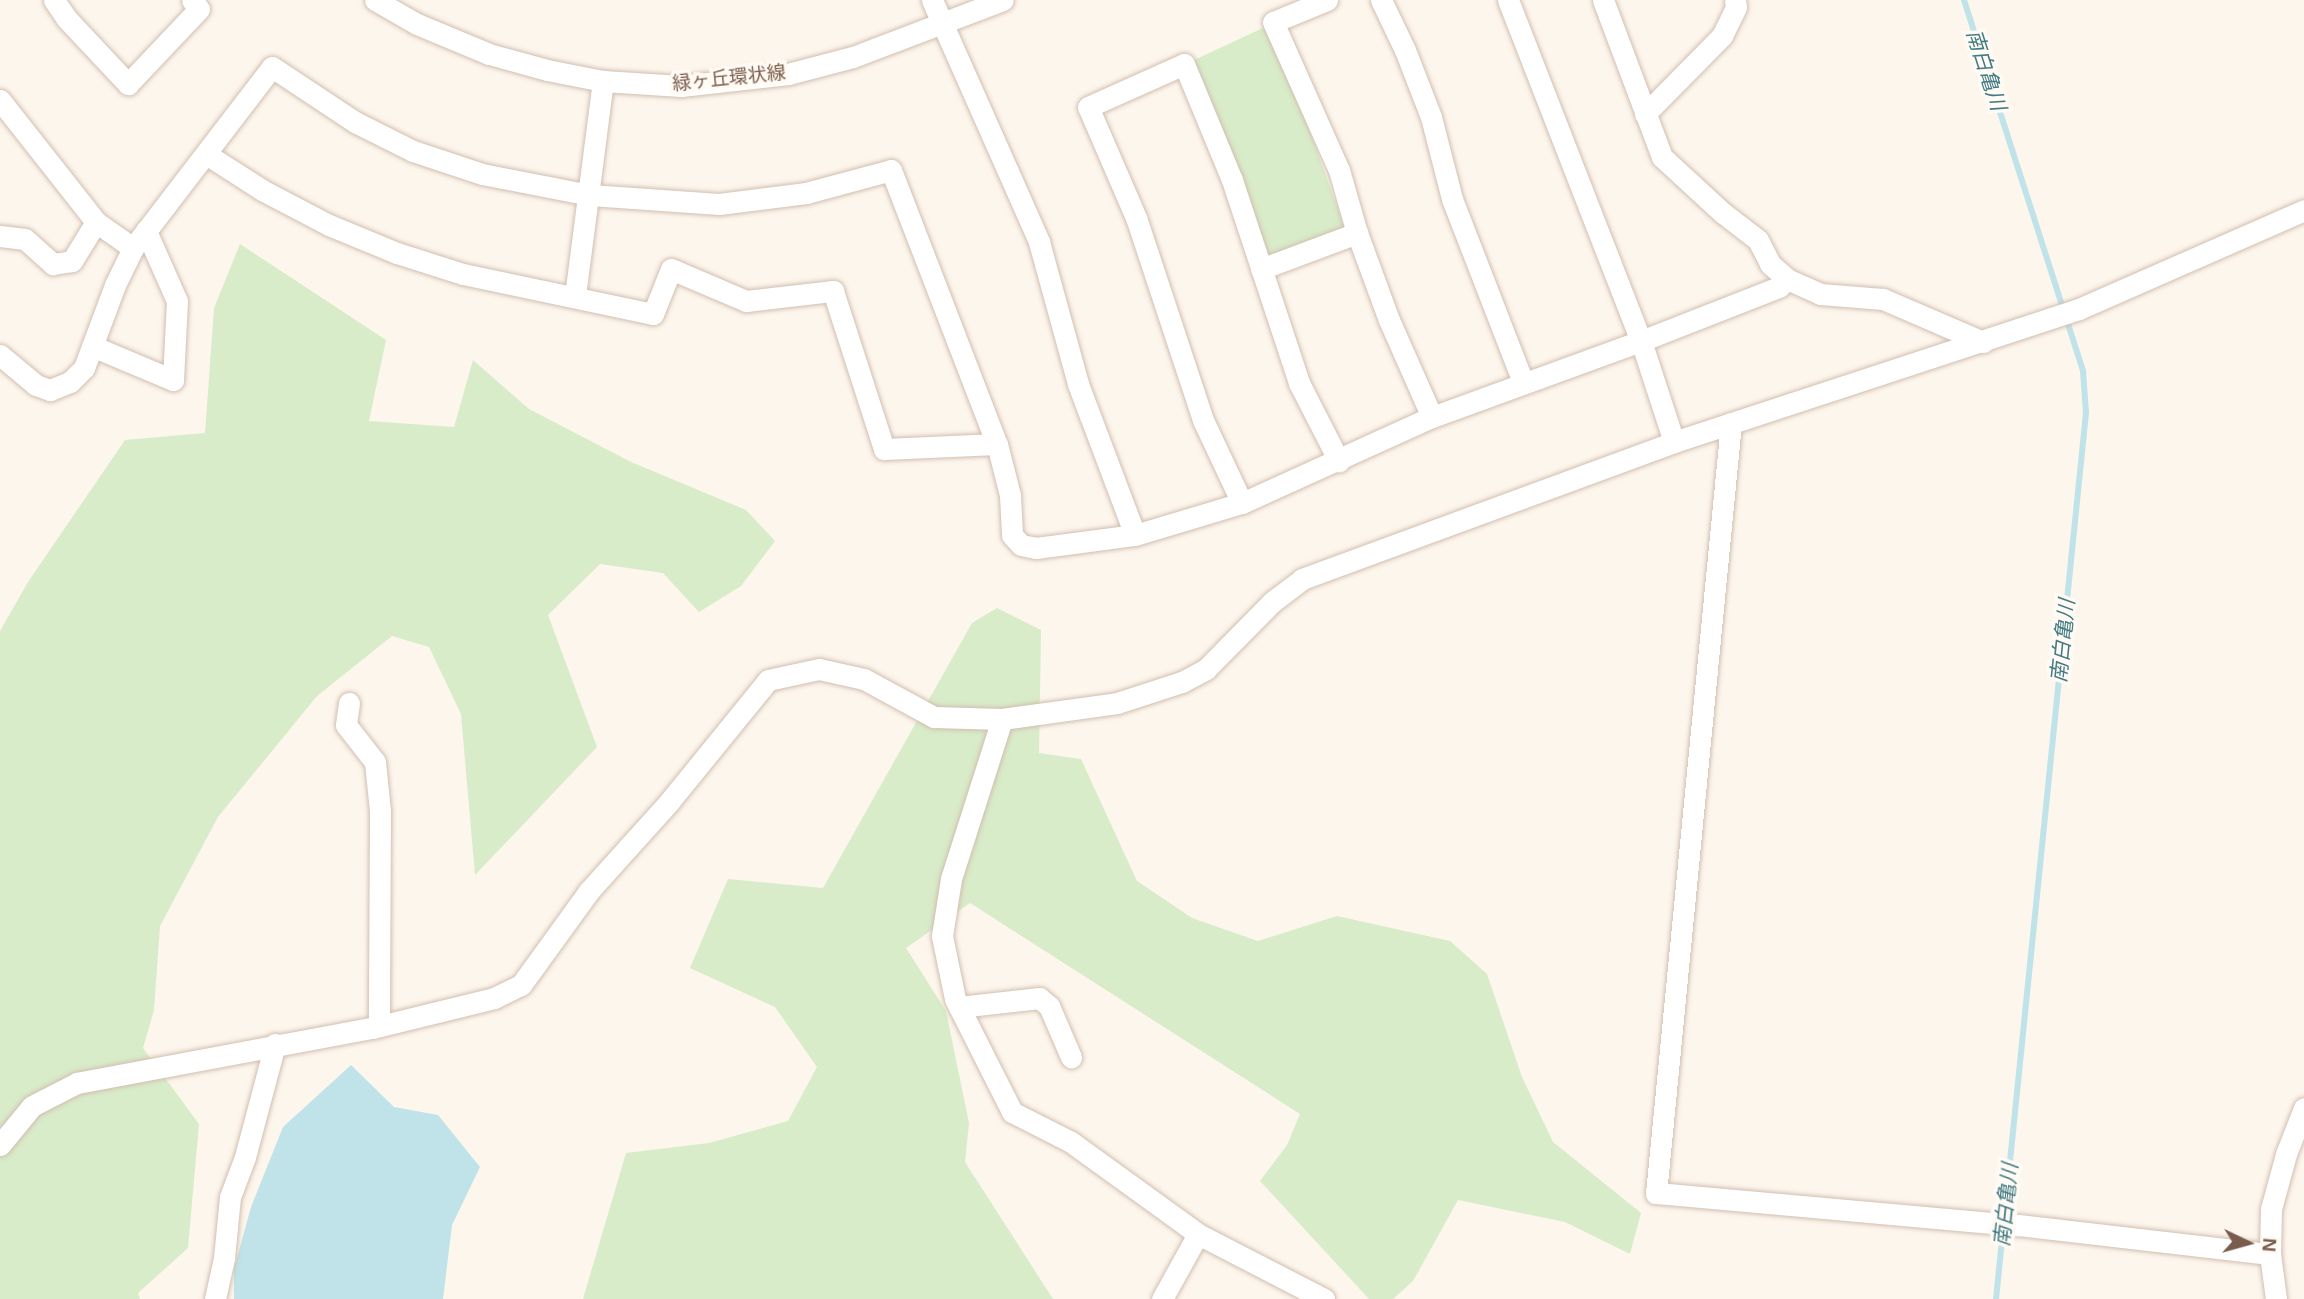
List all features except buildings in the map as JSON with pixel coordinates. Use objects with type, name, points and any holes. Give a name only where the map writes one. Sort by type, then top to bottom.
[{"type":"street","points":[[54,0],[66,18],[128,84],[199,9],[192,0]]},
{"type":"street","name":"緑ヶ丘環状線","points":[[375,0],[417,24],[489,54],[547,70],[603,81],[681,86],[788,74],[853,57],[1003,0]]},
{"type":"street","points":[[932,0],[1039,242],[1078,384],[1135,535]]},
{"type":"street","points":[[1327,0],[1273,22],[1339,170],[1357,233],[1432,417]]},
{"type":"street","points":[[1381,0],[1405,50],[1427,106],[1452,199],[1523,382]]},
{"type":"street","points":[[1508,0],[1641,341],[1674,442]]},
{"type":"street","points":[[1603,0],[1662,157],[1723,213],[1758,240],[1770,264],[1787,279],[1820,294],[1883,299],[1983,342]]},
{"type":"street","points":[[1645,114],[1722,36],[1735,7],[1735,0]]},
{"type":"street","points":[[1242,503],[1203,420],[1137,220],[1088,107],[1184,64],[1233,180],[1299,383],[1339,461]]},
{"type":"street","points":[[0,355],[36,385],[50,390],[70,382],[84,368],[115,285],[133,248],[272,67],[355,122],[413,151],[482,174],[590,195],[719,204],[806,193],[891,170],[997,444],[1010,495],[1012,534],[1021,545],[1036,548],[1135,535],[1242,503],[1432,417],[1641,341],[1779,287],[1787,279]]},
{"type":"street","points":[[575,296],[603,81]]},
{"type":"street","points":[[0,100],[96,222],[133,248]]},
{"type":"street","points":[[206,154],[262,190],[317,219],[397,253],[463,274],[653,314],[671,269],[746,301],[833,291],[884,449],[997,444]]},
{"type":"street","points":[[0,1144],[33,1106],[77,1083],[379,1026],[494,998],[521,985],[589,891],[669,802],[768,680],[819,669],[864,679],[933,717],[1002,719],[1117,703],[1182,682],[1206,669],[1272,602],[1302,579],[1674,442],[2078,309],[2304,210]]},
{"type":"street","points":[[0,236],[25,239],[54,264],[72,261],[96,222]]},
{"type":"street","points":[[92,346],[173,380],[177,301],[146,231]]},
{"type":"street","points":[[1261,269],[1357,233]]},
{"type":"street","points":[[1731,423],[1656,1193],[2018,1225],[2270,1254]]},
{"type":"street","points":[[349,703],[346,726],[375,762],[379,799],[379,1026]]},
{"type":"street","points":[[1002,719],[951,879],[942,936],[959,1007],[1012,1112],[1071,1142],[1198,1234],[1324,1299]]},
{"type":"street","points":[[959,1007],[1039,998],[1049,1006],[1071,1057]]},
{"type":"street","points":[[215,1299],[225,1258],[230,1197],[245,1157],[275,1044]]},
{"type":"street","points":[[2276,1299],[2270,1254],[2271,1209],[2286,1154],[2304,1108]]},
{"type":"street","points":[[1162,1299],[1198,1234]]},
{"type":"green space","points":[[1265,27],[1311,134],[1345,229],[1264,259],[1192,61]]},
{"type":"green space","points":[[240,244],[386,340],[369,421],[454,427],[473,360],[529,409],[631,462],[746,510],[775,541],[741,586],[699,612],[663,573],[600,564],[548,615],[597,747],[475,875],[461,714],[429,647],[392,636],[317,696],[218,817],[160,926],[154,1010],[143,1048],[199,1124],[188,1248],[138,1293],[140,1299],[0,1299],[0,631],[28,582],[125,440],[205,433],[214,308]]},
{"type":"green space","points":[[997,608],[1041,630],[1039,753],[1081,759],[1137,881],[1192,918],[1258,941],[1337,916],[1450,941],[1487,974],[1522,1077],[1553,1142],[1641,1213],[1630,1254],[1565,1222],[1458,1200],[1413,1281],[1393,1299],[1369,1299],[1260,1181],[1287,1145],[1300,1114],[970,903],[906,948],[946,1011],[969,1123],[965,1162],[1053,1299],[583,1299],[626,1153],[709,1143],[788,1121],[817,1067],[775,1007],[690,968],[728,879],[823,888],[972,623]]},
{"type":"water","points":[[351,1065],[394,1107],[438,1115],[480,1167],[452,1225],[443,1299],[234,1299],[234,1269],[251,1207],[283,1127]]},
{"type":"waterway","name":"南白亀川","points":[[1964,0],[2083,371],[2086,413],[1996,1299]]}]
